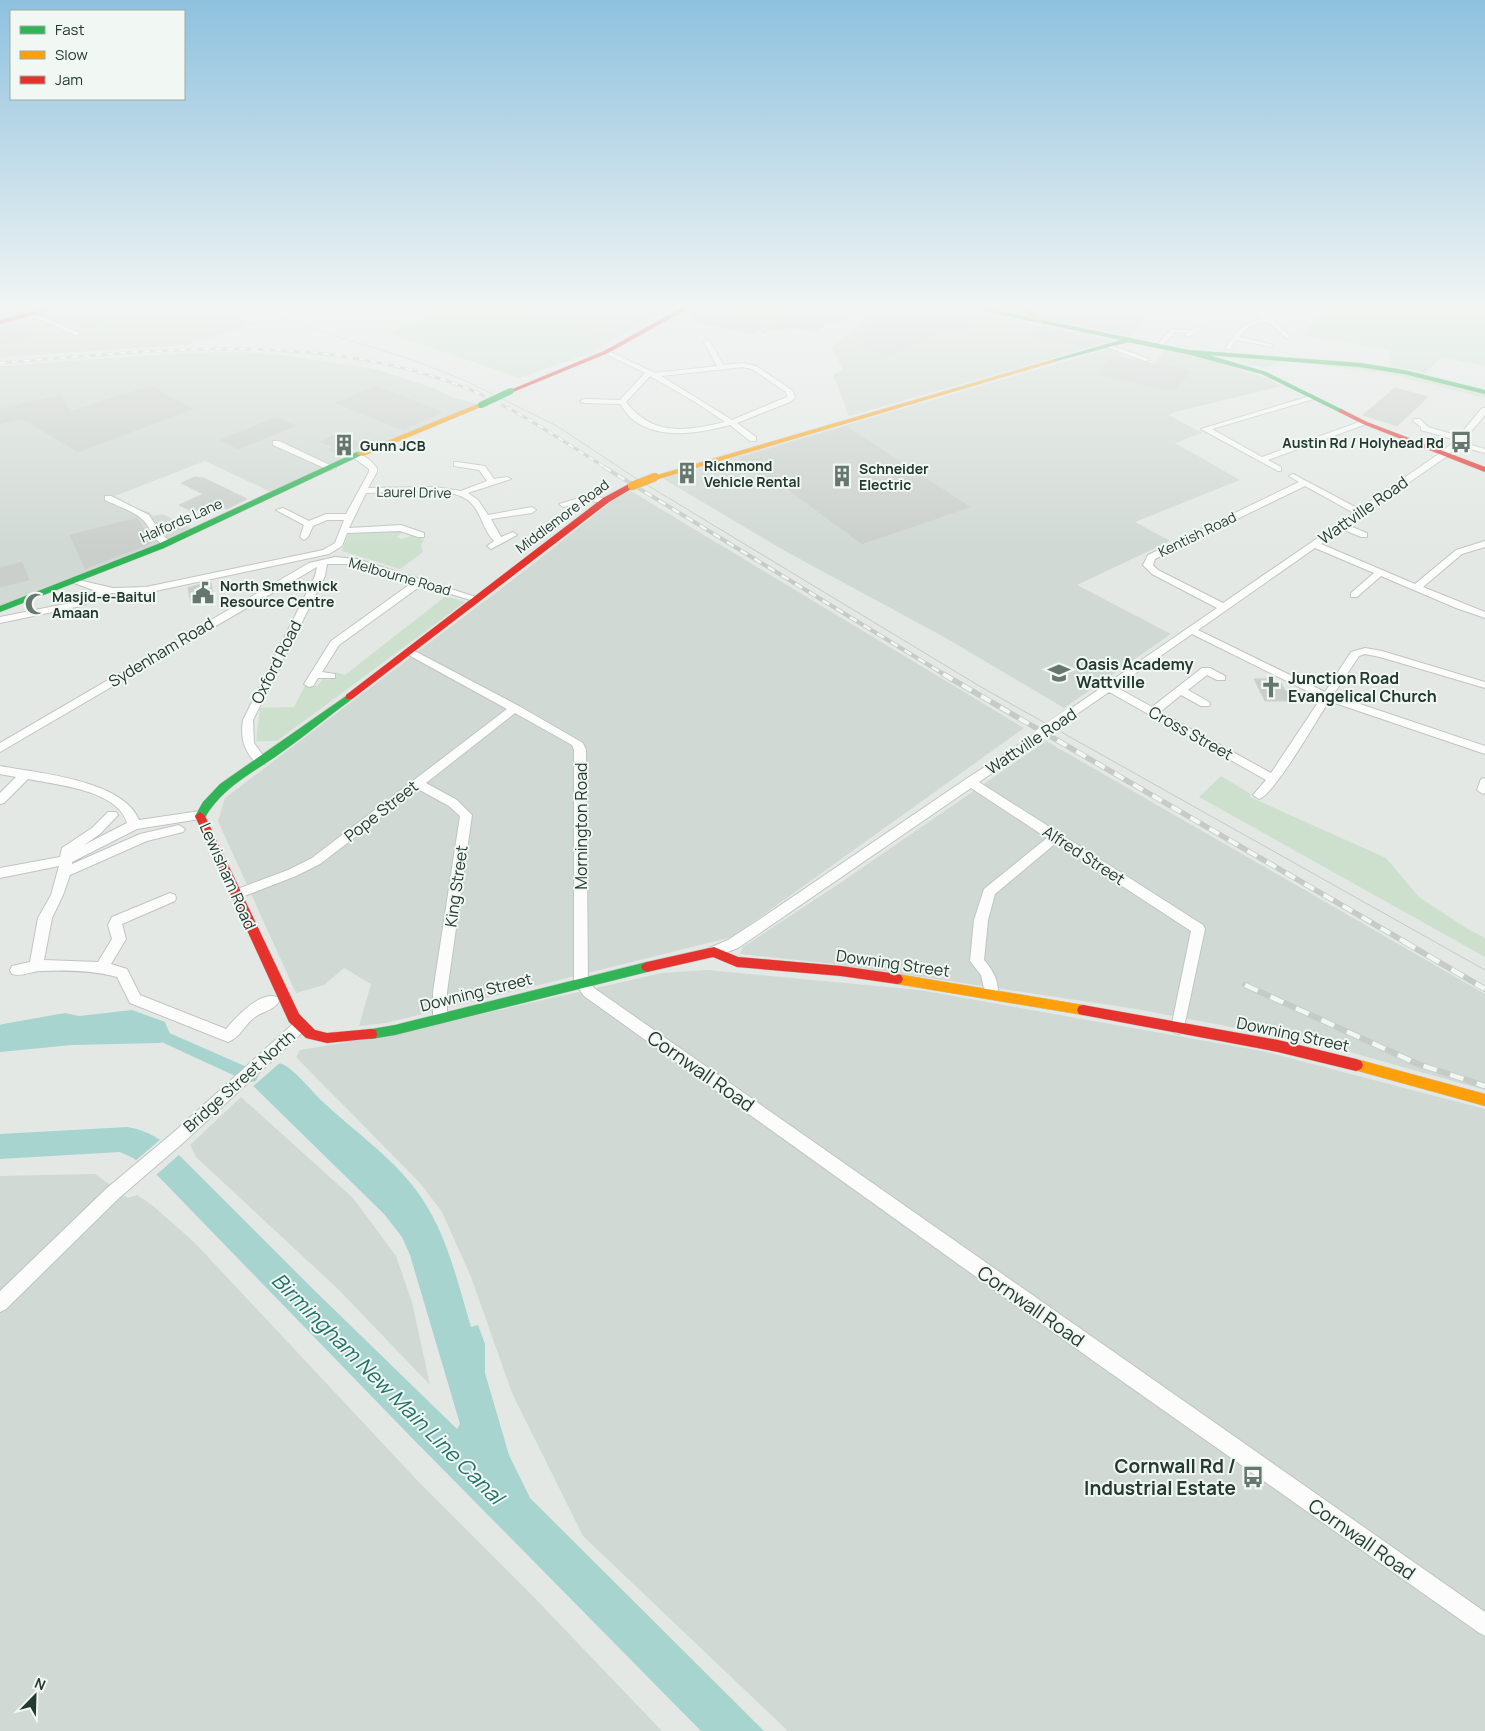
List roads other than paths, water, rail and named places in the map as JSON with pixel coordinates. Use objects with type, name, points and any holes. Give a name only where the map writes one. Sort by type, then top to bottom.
[{"type":"main road","name":"Halfords Lane","points":[[2,616],[77,581],[167,543],[399,436],[442,421],[520,387]]},
{"type":"main road","name":"Middlemore Road","points":[[200,815],[221,787],[285,746],[606,500],[632,486],[656,477],[967,387]]},
{"type":"main road","points":[[1291,387],[1365,423],[1485,470]]},
{"type":"main road","points":[[1430,387],[1485,400]]},
{"type":"main road","points":[[1463,387],[1485,392]]},
{"type":"main road","name":"Lewisham Road","points":[[200,815],[294,1018],[300,1026]]},
{"type":"main road","name":"Downing Street","points":[[300,1026],[311,1034],[327,1038],[358,1036],[395,1030],[581,982],[714,952],[738,962],[841,971],[991,993],[1278,1046],[1386,1072],[1485,1100]]},
{"type":"street","points":[[622,402],[635,387]]},
{"type":"street","points":[[677,387],[703,401],[753,439]]},
{"type":"street","points":[[622,402],[627,413],[635,420],[660,429],[696,431],[733,424],[787,401],[791,395],[783,387]]},
{"type":"street","points":[[1278,469],[1205,428],[1313,398]]},
{"type":"street","points":[[584,401],[622,402]]},
{"type":"street","name":"Wattville Road","points":[[714,952],[733,944],[765,923],[1225,608],[1358,512],[1443,455],[1459,441],[1485,410]]},
{"type":"street","points":[[1417,422],[1423,424],[1424,428],[1485,451]]},
{"type":"street","points":[[1262,460],[1365,423]]},
{"type":"street","points":[[276,443],[332,468]]},
{"type":"street","points":[[77,581],[105,590],[125,592],[146,590],[334,549],[339,544],[349,517],[373,468],[366,460],[357,456]]},
{"type":"street","points":[[455,464],[482,468],[492,482]]},
{"type":"street","points":[[1293,476],[1358,512]]},
{"type":"street","points":[[462,493],[492,482],[507,479]]},
{"type":"street","name":"Kentish Road","points":[[1225,608],[1155,572],[1148,565],[1151,558],[1304,483]]},
{"type":"street","name":"Laurel Drive","points":[[363,491],[434,490],[462,493],[477,504],[496,538],[502,541]]},
{"type":"street","points":[[108,498],[146,516],[159,538],[167,543]]},
{"type":"street","points":[[563,504],[590,498],[606,500]]},
{"type":"street","points":[[298,507],[284,511],[309,524]]},
{"type":"street","points":[[484,518],[532,510]]},
{"type":"street","points":[[304,537],[309,524],[326,517],[349,517]]},
{"type":"street","points":[[1340,526],[1364,535]]},
{"type":"street","points":[[343,531],[401,528],[416,534],[398,538]]},
{"type":"street","points":[[492,546],[513,535]]},
{"type":"street","points":[[1314,544],[1459,606],[1485,615]]},
{"type":"street","points":[[1416,588],[1459,552],[1485,544]]},
{"type":"street","name":"Melbourne Road","points":[[323,562],[335,560],[354,561],[477,599]]},
{"type":"street","name":"Sydenham Road","points":[[0,748],[289,576],[304,568],[323,562]]},
{"type":"street","name":"Oxford Road","points":[[261,761],[253,754],[247,744],[248,720],[252,708],[320,576],[323,562]]},
{"type":"street","points":[[1354,594],[1380,572]]},
{"type":"street","points":[[89,576],[105,590]]},
{"type":"street","points":[[309,684],[336,643],[420,582]]},
{"type":"street","points":[[2,616],[78,604],[105,590]]},
{"type":"street","points":[[1191,630],[1325,696],[1485,750]]},
{"type":"street","name":"Mornington Road","points":[[409,651],[564,734],[577,743],[580,750],[581,982]]},
{"type":"street","points":[[1259,795],[1273,779],[1325,696],[1355,654],[1365,651],[1382,654],[1485,685]]},
{"type":"street","points":[[1153,712],[1206,670],[1221,678]]},
{"type":"street","points":[[315,675],[331,676]]},
{"type":"street","name":"Cross Street","points":[[1109,688],[1273,779]]},
{"type":"street","points":[[1180,690],[1205,704]]},
{"type":"street","name":"Pope Street","points":[[237,894],[292,873],[316,861],[515,708]]},
{"type":"street","points":[[0,770],[100,792],[123,804],[132,816],[134,825]]},
{"type":"street","points":[[0,800],[25,775]]},
{"type":"street","name":"Alfred Street","points":[[970,782],[1198,929],[1178,1028]]},
{"type":"street","name":"King Street","points":[[416,783],[461,808],[466,815],[440,992],[440,1017]]},
{"type":"street","name":"Lewisham Road","points":[[65,866],[134,825],[200,815]]},
{"type":"street","points":[[36,966],[45,918],[57,895],[65,866],[66,851],[72,845],[87,838],[112,816]]},
{"type":"street","points":[[0,873],[65,866],[144,837],[179,829]]},
{"type":"street","points":[[991,993],[987,973],[977,961],[980,920],[989,892],[1056,837]]},
{"type":"street","points":[[102,967],[119,939],[115,925],[117,921],[170,898]]},
{"type":"street","points":[[17,970],[36,966],[102,967],[122,974],[136,999],[228,1036],[249,1013],[272,1001]]},
{"type":"street","name":"Cornwall Road","points":[[581,982],[589,992],[916,1225],[1485,1625]]},
{"type":"street","name":"Bridge Street North","points":[[0,1303],[113,1193],[179,1137],[300,1026]]},
{"type":"water","points":[[132,1010],[165,1022],[172,1039],[160,1043],[72,1045],[0,1052],[0,1025],[3,1024],[65,1013],[79,1016]]},
{"type":"water","name":"Birmingham New Main Line Canal","points":[[278,1063],[295,1073],[323,1102],[389,1160],[413,1186],[432,1215],[452,1262],[471,1327],[478,1325],[485,1344],[485,1373],[509,1455],[530,1498],[764,1731],[701,1731],[412,1438],[157,1175],[133,1158],[120,1152],[0,1159],[0,1134],[127,1127],[135,1128],[155,1137],[179,1155],[457,1429],[460,1424],[410,1255],[402,1237],[384,1214],[236,1069],[264,1070]]},
{"type":"waterway","points":[[158,1034],[251,1076]]},
{"type":"tram line","points":[[478,387],[557,426],[637,479],[981,687],[1485,970]]},
{"type":"railway","points":[[463,387],[511,409],[606,468]]},
{"type":"railway","points":[[604,467],[945,675]]},
{"type":"railway","points":[[943,674],[1405,942]]},
{"type":"railway","points":[[1403,941],[1485,989]]},
{"type":"railway","points":[[1245,985],[1418,1064],[1485,1086]]},
{"type":"place","name":"Austin Rd / Holyhead Rd","points":[[1461,442]]},
{"type":"place","name":"Gunn JCB","points":[[344,445]]},
{"type":"place","name":"Richmond Vehicle Rental","points":[[687,473]]},
{"type":"place","name":"Schneider Electric","points":[[842,476]]},
{"type":"place","name":"North Smethwick Resource Centre","points":[[203,593]]},
{"type":"place","name":"Masjid-e-Baitul Amaan","points":[[36,604]]},
{"type":"place","name":"Oasis Academy Wattville","points":[[1059,673]]},
{"type":"place","name":"Junction Road Evangelical Church","points":[[1271,687]]},
{"type":"place","name":"Cornwall Rd / Industrial Estate","points":[[1253,1477]]}]
